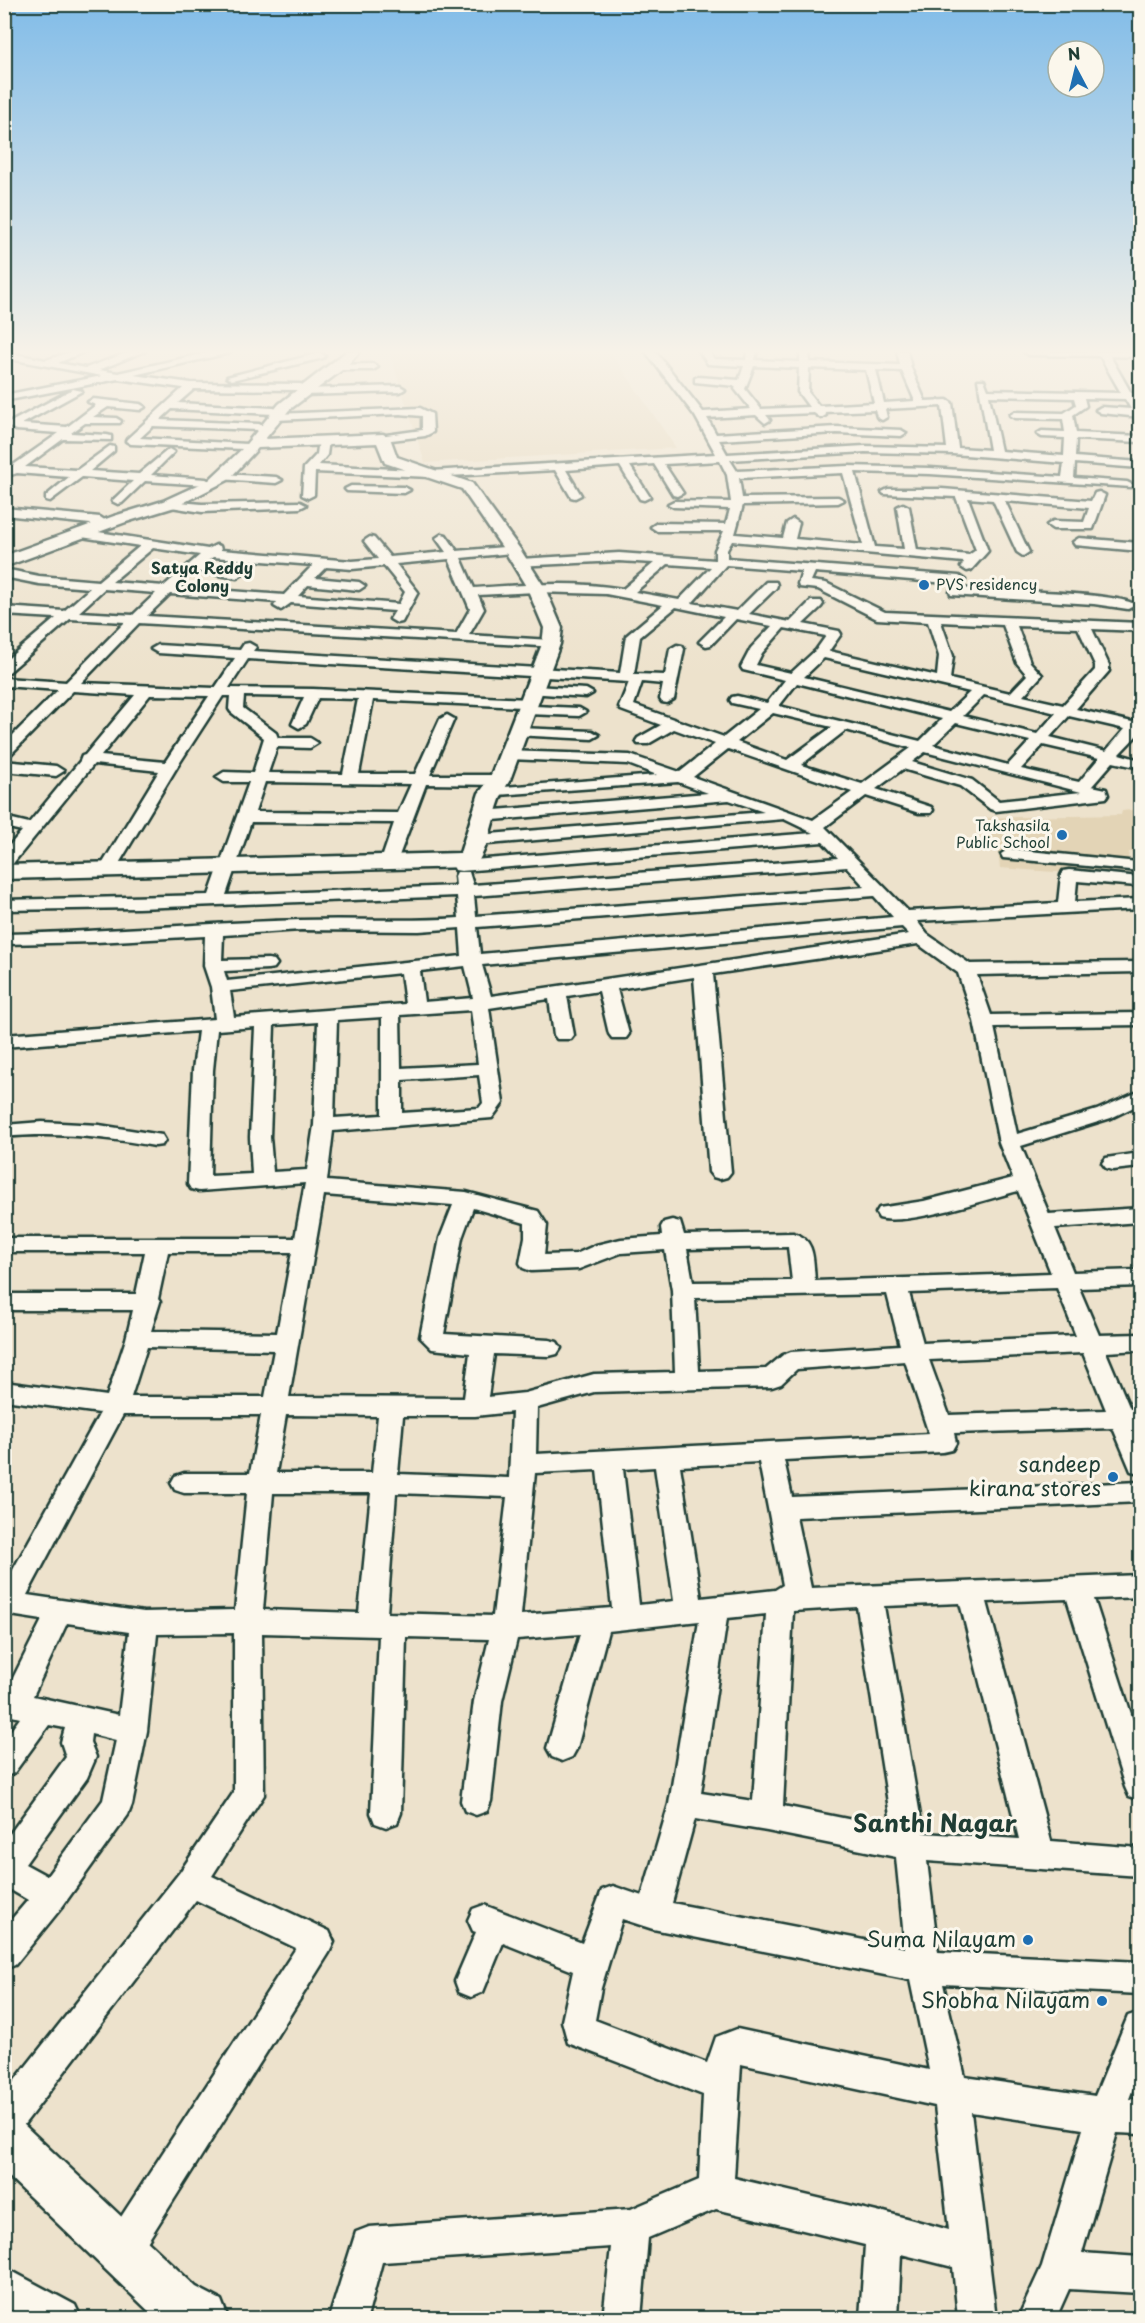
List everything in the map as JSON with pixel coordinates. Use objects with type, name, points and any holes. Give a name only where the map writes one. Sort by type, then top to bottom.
[{"type":"main road","points":[[4,556],[162,501],[206,482],[233,459]]},
{"type":"main road","points":[[4,562],[201,491],[223,477],[237,459]]},
{"type":"main road","points":[[4,872],[228,867],[388,861],[469,855],[482,816],[519,732],[551,644],[553,628],[536,588],[467,486],[385,459]]},
{"type":"main road","points":[[4,2139],[178,2305],[203,2319]]},
{"type":"street","points":[[8,472],[26,459]]},
{"type":"street","points":[[50,498],[93,459]]},
{"type":"street","points":[[118,501],[161,459]]},
{"type":"street","points":[[169,504],[202,508],[304,500],[310,468],[318,459]]},
{"type":"street","points":[[310,468],[374,473],[431,474],[683,459]]},
{"type":"street","points":[[723,459],[733,475],[737,504],[729,533],[679,603],[633,636],[631,677],[626,707],[789,766],[925,810]]},
{"type":"street","points":[[928,459],[930,471],[942,492]]},
{"type":"street","points":[[1061,459],[1140,465]]},
{"type":"street","points":[[1066,481],[1070,460]]},
{"type":"street","points":[[657,461],[675,499],[737,504],[838,500]]},
{"type":"street","points":[[623,463],[644,497]]},
{"type":"street","points":[[559,467],[575,495]]},
{"type":"street","points":[[733,475],[848,469],[930,471],[1127,485]]},
{"type":"street","points":[[848,469],[870,549]]},
{"type":"street","points":[[8,472],[206,482]]},
{"type":"street","points":[[790,472],[796,495]]},
{"type":"street","points":[[342,498],[374,473]]},
{"type":"street","points":[[223,477],[276,480]]},
{"type":"street","points":[[351,489],[404,490]]},
{"type":"street","points":[[888,492],[942,492],[1097,500],[1089,526],[1053,525]]},
{"type":"street","points":[[959,601],[972,559],[982,551],[961,494]]},
{"type":"street","points":[[997,496],[1023,552]]},
{"type":"street","points":[[903,507],[911,553]]},
{"type":"street","points":[[4,520],[11,512],[100,521]]},
{"type":"street","points":[[788,542],[793,523]]},
{"type":"street","points":[[1076,525],[1080,548],[1140,546]]},
{"type":"street","points":[[657,527],[972,559]]},
{"type":"street","points":[[79,534],[210,554],[352,565],[454,555],[666,559],[714,555]]},
{"type":"street","points":[[442,538],[454,555],[477,609],[460,639]]},
{"type":"street","points":[[4,753],[67,686],[166,590],[191,567],[227,541]]},
{"type":"street","points":[[370,541],[412,592],[387,634]]},
{"type":"street","points":[[285,561],[296,543]]},
{"type":"street","points":[[4,669],[69,615],[99,585],[150,544]]},
{"type":"street","points":[[824,569],[828,546]]},
{"type":"street","points":[[655,548],[824,569],[959,601],[1009,622],[1140,627]]},
{"type":"street","points":[[625,594],[666,559]]},
{"type":"street","points":[[106,871],[169,767],[242,656],[286,599],[322,563]]},
{"type":"street","points":[[191,567],[237,574]]},
{"type":"street","points":[[810,568],[804,584],[821,586],[882,615],[933,618],[959,601],[1094,600],[1128,605]]},
{"type":"street","points":[[4,573],[39,580],[404,608]]},
{"type":"street","points":[[11,604],[39,580]]},
{"type":"street","points":[[304,581],[359,586]]},
{"type":"street","points":[[706,642],[771,585]]},
{"type":"street","points":[[224,777],[423,777],[495,786],[682,777],[770,708],[793,679],[821,653],[834,634],[606,590],[536,588],[470,592]]},
{"type":"street","points":[[11,604],[69,615],[135,620],[551,644]]},
{"type":"street","points":[[816,604],[756,651],[748,668],[1140,764]]},
{"type":"street","points":[[933,618],[946,656],[943,681]]},
{"type":"street","points":[[1009,622],[1024,663],[1035,675],[1013,698]]},
{"type":"street","points":[[1011,771],[1102,671],[1102,665],[1084,626]]},
{"type":"street","points":[[158,649],[242,656],[670,680]]},
{"type":"street","points":[[667,699],[677,649]]},
{"type":"street","points":[[821,653],[1067,711],[1139,725]]},
{"type":"street","points":[[4,682],[146,691],[313,693],[366,697],[530,701],[586,693]]},
{"type":"street","points":[[4,863],[34,829],[87,759],[146,691]]},
{"type":"street","points":[[469,855],[821,832],[866,791],[923,746],[980,691]]},
{"type":"street","points":[[216,900],[271,742],[271,736],[236,709],[237,692]]},
{"type":"street","points":[[299,724],[313,693]]},
{"type":"street","points":[[350,778],[366,697]]},
{"type":"street","points":[[737,700],[844,725],[1102,794],[996,806],[966,783],[900,764]]},
{"type":"street","points":[[530,701],[579,712]]},
{"type":"street","points":[[388,861],[402,818],[423,777],[447,719]]},
{"type":"street","points":[[643,741],[672,724]]},
{"type":"street","points":[[789,766],[844,725]]},
{"type":"street","points":[[1086,783],[1139,725]]},
{"type":"street","points":[[519,732],[592,735]]},
{"type":"street","points":[[271,742],[310,743]]},
{"type":"street","points":[[509,754],[630,760],[788,815],[821,832],[921,938],[966,970],[1140,967]]},
{"type":"street","points":[[87,759],[169,767]]},
{"type":"street","points":[[4,766],[56,771]]},
{"type":"street","points":[[966,783],[1030,776]]},
{"type":"street","points":[[482,816],[732,795]]},
{"type":"street","points":[[469,855],[788,815]]},
{"type":"street","points":[[245,817],[402,818]]},
{"type":"street","points":[[4,822],[34,829]]},
{"type":"street","points":[[1009,854],[1139,874]]},
{"type":"street","points":[[324,1125],[485,1114],[493,1103],[486,1069],[481,1003],[472,960],[466,891],[469,855]]},
{"type":"street","points":[[4,905],[466,891],[851,862]]},
{"type":"street","points":[[1066,907],[1069,875],[1139,874]]},
{"type":"street","points":[[4,939],[96,937],[301,925],[419,926],[877,891]]},
{"type":"street","points":[[220,987],[472,960],[905,919],[1140,904]]},
{"type":"street","points":[[213,931],[213,966],[220,987],[217,1024],[203,1070],[199,1184],[262,1180],[315,1182],[466,1199],[535,1219],[538,1225],[531,1263],[579,1261],[610,1248],[674,1234],[793,1240],[800,1246],[804,1289]]},
{"type":"street","points":[[4,1041],[481,1003],[921,938]]},
{"type":"street","points":[[213,966],[268,964]]},
{"type":"street","points":[[410,968],[416,1009]]},
{"type":"street","points":[[703,970],[720,1172]]},
{"type":"street","points":[[966,970],[982,1021],[1009,1143],[1067,1281],[1091,1345],[1132,1419],[1140,1464]]},
{"type":"street","points":[[607,985],[619,1034]]},
{"type":"street","points":[[557,992],[564,1035]]},
{"type":"street","points":[[391,1011],[392,1121]]},
{"type":"street","points":[[4,2123],[191,1881],[249,1795],[248,1621],[261,1484],[324,1125],[328,1016]]},
{"type":"street","points":[[262,1180],[260,1137],[265,1020]]},
{"type":"street","points":[[982,1021],[1140,1020]]},
{"type":"street","points":[[390,1076],[486,1069]]},
{"type":"street","points":[[1009,1143],[1104,1114],[1140,1097]]},
{"type":"street","points":[[4,1131],[28,1128],[70,1129],[156,1140]]},
{"type":"street","points":[[1113,1163],[1140,1160]]},
{"type":"street","points":[[887,1213],[924,1208],[1025,1182]]},
{"type":"street","points":[[466,1199],[451,1238],[432,1337],[440,1343],[549,1348]]},
{"type":"street","points":[[1042,1222],[1140,1215]]},
{"type":"street","points":[[674,1234],[683,1290],[687,1379]]},
{"type":"street","points":[[4,1245],[303,1245]]},
{"type":"street","points":[[158,1246],[148,1302],[116,1406],[7,1603],[144,1623],[248,1621],[506,1628],[597,1621],[780,1600],[869,1594],[1140,1586]]},
{"type":"street","points":[[683,1290],[804,1289],[1140,1278]]},
{"type":"street","points":[[184,1483],[385,1483],[522,1476],[609,1460],[943,1443],[940,1424],[914,1352],[896,1286]]},
{"type":"street","points":[[4,1302],[148,1302]]},
{"type":"street","points":[[138,1339],[286,1342]]},
{"type":"street","points":[[4,1391],[116,1406],[475,1407],[525,1402],[594,1383],[772,1378],[791,1361],[914,1352],[1140,1342]]},
{"type":"street","points":[[475,1407],[483,1344]]},
{"type":"street","points":[[476,1801],[488,1701],[506,1628],[522,1476],[525,1402]]},
{"type":"street","points":[[386,1813],[383,1624],[385,1483],[391,1407]]},
{"type":"street","points":[[940,1424],[1132,1419]]},
{"type":"street","points":[[770,1452],[798,1590],[780,1600]]},
{"type":"street","points":[[653,1914],[684,1804],[701,1609],[666,1456]]},
{"type":"street","points":[[609,1460],[627,1616]]},
{"type":"street","points":[[783,1508],[1140,1492]]},
{"type":"street","points":[[1077,1588],[1140,1787]]},
{"type":"street","points":[[971,1592],[1039,1856]]},
{"type":"street","points":[[869,1594],[910,1846],[923,1966],[951,2092],[977,2319]]},
{"type":"street","points":[[767,1817],[780,1600]]},
{"type":"street","points":[[59,1612],[10,1703],[132,1731]]},
{"type":"street","points":[[562,1748],[597,1621]]},
{"type":"street","points":[[4,1954],[51,1896],[117,1805],[132,1731],[144,1623]]},
{"type":"street","points":[[4,1764],[43,1710]]},
{"type":"street","points":[[51,1896],[10,1872],[6,1869],[6,1864],[77,1769],[81,1758],[74,1738],[84,1720]]},
{"type":"street","points":[[684,1804],[767,1817],[910,1846],[1140,1862]]},
{"type":"street","points":[[121,2250],[318,1942],[191,1881]]},
{"type":"street","points":[[721,2085],[580,2031],[578,2019],[592,1963],[612,1901],[653,1914],[923,1966],[1140,1977]]},
{"type":"street","points":[[471,1982],[490,1922],[592,1963]]},
{"type":"street","points":[[1037,2319],[1059,2270],[1104,2115],[1140,2028]]},
{"type":"street","points":[[716,2191],[721,2085],[725,2054],[732,2047],[737,2046],[951,2092],[1104,2115],[1140,2117]]},
{"type":"street","points":[[348,2319],[369,2245],[631,2227],[716,2191],[884,2230],[970,2253]]},
{"type":"street","points":[[622,2319],[631,2227]]},
{"type":"street","points":[[879,2319],[884,2230]]},
{"type":"street","points":[[1059,2270],[1140,2275]]},
{"type":"street","points":[[4,2285],[62,2319]]},
{"type":"shaded area","points":[[424,459],[485,459],[425,463]]},
{"type":"shaded area","name":"Takshasila Public School","points":[[1138,799],[1140,799],[1140,852],[1129,852],[1125,877],[1000,868],[998,852],[991,852],[977,818],[1121,815],[1122,811],[1138,809]]},
{"type":"place","name":"PVS residency","points":[[924,585]]},
{"type":"place","name":"Takshasila Public School","points":[[1062,835]]},
{"type":"place","name":"sandeep kirana stores","points":[[1113,1477]]},
{"type":"place","name":"Suma Nilayam","points":[[1028,1940]]},
{"type":"place","name":"Shobha Nilayam","points":[[1102,2001]]},
{"type":"district","name":"Satya Reddy Colony","points":[[202,577]]},
{"type":"district","name":"Santhi Nagar","points":[[935,1824]]}]
